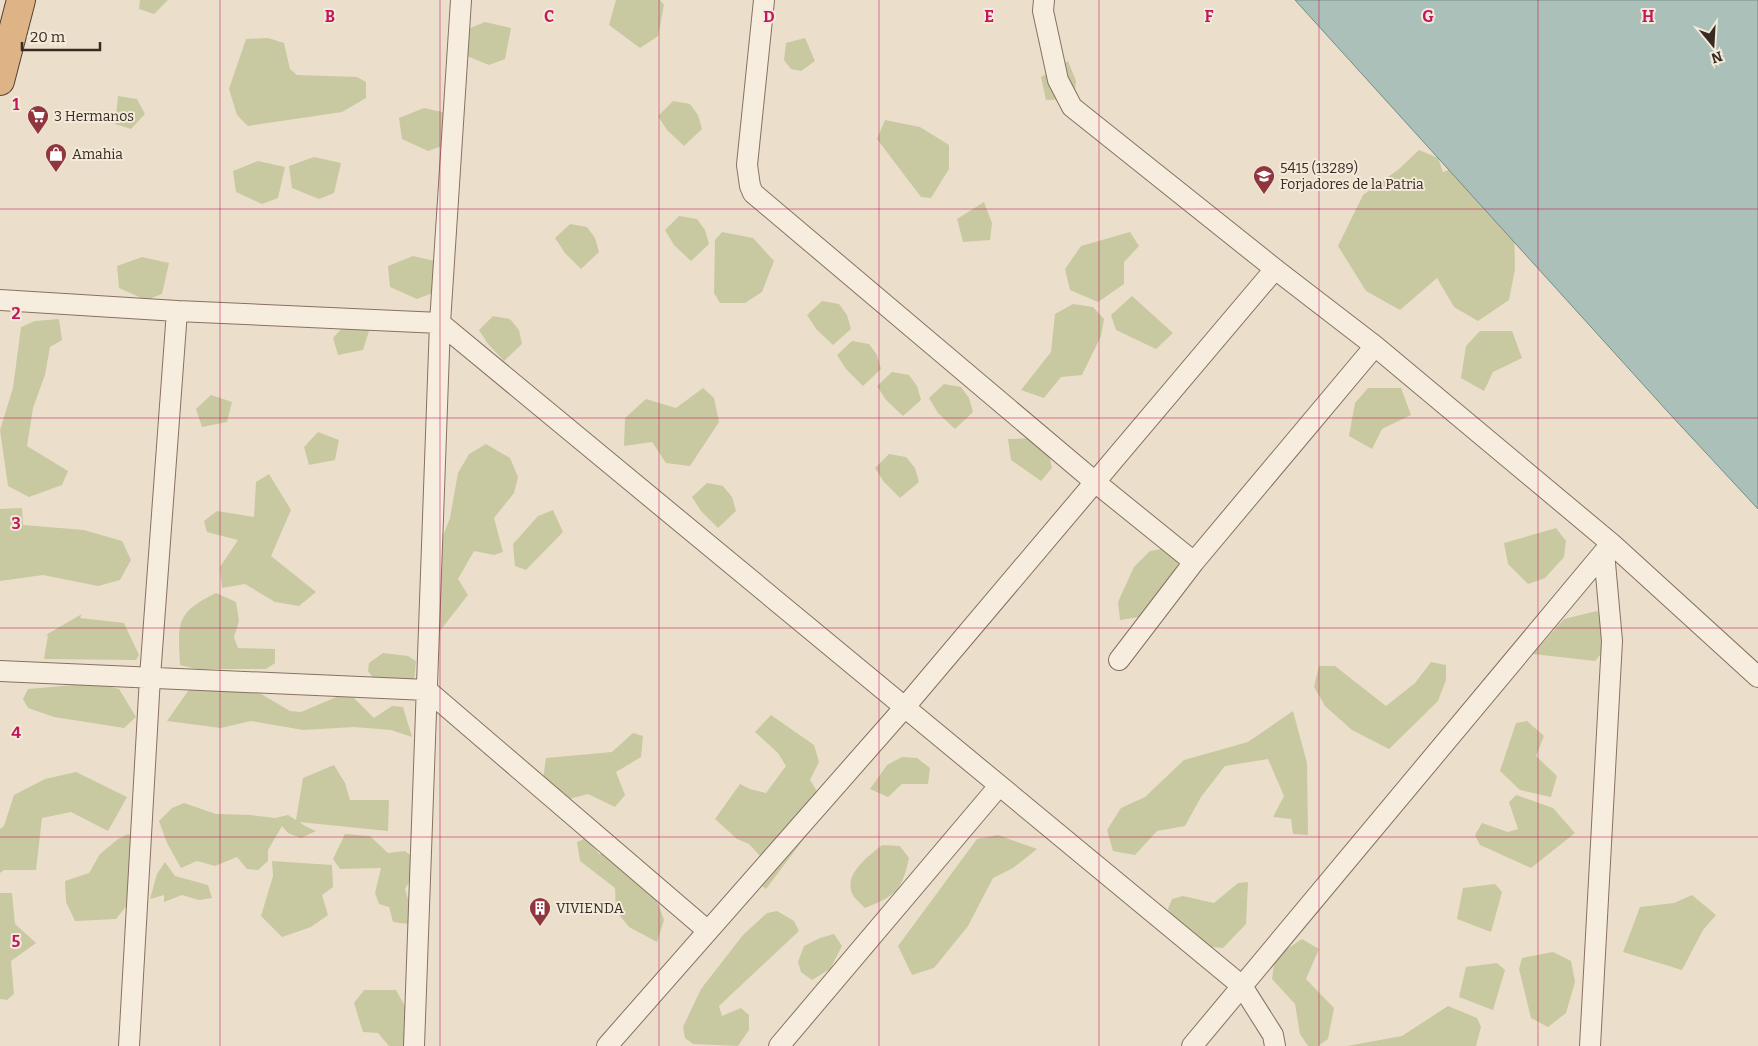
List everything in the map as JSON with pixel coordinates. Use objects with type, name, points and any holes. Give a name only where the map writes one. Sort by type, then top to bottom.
[{"type":"highway","points":[[0,81],[21,0]]},
{"type":"street","points":[[414,1046],[440,323],[461,0]]},
{"type":"street","points":[[764,0],[747,165],[753,193],[1095,482],[1194,562]]},
{"type":"street","points":[[1044,0],[1043,11],[1058,80],[1072,107],[1275,269],[1376,346],[1758,677]]},
{"type":"street","points":[[606,1046],[904,708],[1275,269]]},
{"type":"street","points":[[0,300],[177,312],[440,323],[1242,986],[1273,1035],[1275,1046]]},
{"type":"street","points":[[129,1046],[150,677],[177,312]]},
{"type":"street","points":[[1119,660],[1194,562],[1376,346]]},
{"type":"street","points":[[1192,1046],[1608,548]]},
{"type":"street","points":[[1590,1046],[1612,641],[1608,548]]},
{"type":"street","points":[[0,671],[427,690],[708,931]]},
{"type":"street","points":[[779,1046],[999,786]]},
{"type":"green space","points":[[140,0],[168,0],[154,14],[139,9]]},
{"type":"green space","points":[[616,0],[660,0],[664,5],[658,36],[640,48],[609,25]]},
{"type":"green space","points":[[485,22],[511,28],[505,59],[489,65],[462,54],[460,32]]},
{"type":"green space","points":[[268,38],[284,43],[290,69],[297,75],[357,77],[366,82],[366,98],[342,112],[248,126],[237,115],[229,89],[246,39]]},
{"type":"green space","points":[[805,38],[815,61],[801,71],[791,69],[784,60],[786,43]]},
{"type":"green space","points":[[1068,61],[1076,81],[1074,99],[1046,100],[1041,77]]},
{"type":"green space","points":[[118,96],[137,99],[145,114],[131,129],[115,124]]},
{"type":"green space","points":[[673,101],[690,104],[698,115],[702,129],[684,146],[667,130],[658,116]]},
{"type":"green space","points":[[424,108],[451,114],[445,145],[428,151],[402,139],[399,118]]},
{"type":"green space","points":[[885,120],[920,127],[949,145],[949,169],[931,198],[921,197],[877,139]]},
{"type":"green space","points":[[1419,150],[1438,158],[1443,172],[1454,168],[1514,224],[1515,269],[1509,300],[1478,321],[1454,307],[1437,278],[1400,310],[1366,291],[1338,246],[1363,195],[1399,169]]},
{"type":"green space","points":[[314,157],[341,163],[334,193],[319,199],[292,188],[289,166]]},
{"type":"green space","points":[[258,161],[285,167],[278,198],[262,204],[236,192],[233,171]]},
{"type":"green space","points":[[984,202],[992,223],[990,240],[963,242],[957,219]]},
{"type":"green space","points":[[679,216],[697,219],[705,230],[709,244],[691,261],[674,245],[665,230]]},
{"type":"green space","points":[[570,224],[587,227],[595,238],[599,252],[581,269],[565,253],[555,238]]},
{"type":"green space","points":[[722,232],[753,238],[774,261],[762,292],[745,303],[720,303],[714,293],[715,240]]},
{"type":"green space","points":[[1130,232],[1139,246],[1124,262],[1124,284],[1098,302],[1070,290],[1065,269],[1081,246]]},
{"type":"green space","points":[[413,256],[439,262],[433,293],[417,299],[390,287],[388,266]]},
{"type":"green space","points":[[142,257],[169,263],[162,294],[146,300],[119,288],[117,266]]},
{"type":"green space","points":[[1132,296],[1173,333],[1156,349],[1116,330],[1111,315]]},
{"type":"green space","points":[[822,301],[839,304],[847,315],[851,329],[833,345],[816,329],[807,315]]},
{"type":"green space","points":[[1073,304],[1093,307],[1104,319],[1101,336],[1082,375],[1061,377],[1044,398],[1021,390],[1051,352],[1055,314]]},
{"type":"green space","points":[[493,316],[510,319],[519,330],[522,344],[504,361],[488,344],[479,330]]},
{"type":"green space","points":[[59,319],[62,340],[50,347],[45,375],[33,408],[27,446],[68,471],[62,485],[29,497],[8,486],[0,430],[13,388],[21,327],[35,321]]},
{"type":"green space","points":[[347,323],[369,331],[363,350],[338,355],[333,338]]},
{"type":"green space","points":[[1480,331],[1512,331],[1522,358],[1493,372],[1484,391],[1461,378],[1466,346]]},
{"type":"green space","points":[[852,341],[869,344],[877,355],[881,369],[863,386],[846,369],[837,355]]},
{"type":"green space","points":[[892,372],[909,375],[917,386],[921,400],[903,416],[886,400],[877,386]]},
{"type":"green space","points":[[944,384],[961,387],[969,398],[973,412],[955,429],[938,413],[929,398]]},
{"type":"green space","points":[[703,388],[714,398],[719,422],[690,466],[666,463],[652,442],[624,446],[625,418],[646,399],[676,408]]},
{"type":"green space","points":[[1368,388],[1401,388],[1411,415],[1382,429],[1372,449],[1349,436],[1355,403]]},
{"type":"green space","points":[[211,395],[232,402],[227,422],[202,427],[196,409]]},
{"type":"green space","points":[[318,432],[339,440],[335,460],[309,465],[304,447]]},
{"type":"green space","points":[[1035,438],[1048,451],[1052,468],[1041,481],[1011,460],[1008,439]]},
{"type":"green space","points":[[486,444],[510,458],[518,477],[514,493],[494,518],[503,552],[494,555],[474,551],[458,579],[468,595],[435,637],[437,551],[450,518],[458,473],[469,454]]},
{"type":"green space","points":[[889,454],[906,457],[915,468],[919,482],[900,498],[884,482],[875,468]]},
{"type":"green space","points":[[269,474],[291,510],[271,556],[316,592],[299,606],[275,602],[245,584],[222,588],[220,567],[238,540],[207,532],[204,521],[217,511],[254,517],[256,482]]},
{"type":"green space","points":[[707,483],[723,486],[732,497],[736,511],[718,528],[701,511],[692,497]]},
{"type":"green space","points":[[22,508],[23,525],[84,530],[122,541],[131,560],[120,580],[98,586],[43,575],[0,581],[0,509]]},
{"type":"green space","points":[[553,510],[563,532],[526,570],[515,566],[513,544],[538,516]]},
{"type":"green space","points":[[1556,528],[1566,541],[1564,557],[1545,578],[1528,584],[1508,564],[1504,543]]},
{"type":"green space","points":[[1172,547],[1179,561],[1163,599],[1145,616],[1120,620],[1118,602],[1134,567],[1150,551]]},
{"type":"green space","points":[[216,593],[236,602],[239,621],[234,637],[238,648],[275,649],[275,663],[266,669],[196,669],[180,665],[180,629],[186,613]]},
{"type":"green space","points":[[1597,611],[1612,641],[1595,661],[1533,654],[1564,619]]},
{"type":"green space","points":[[82,614],[80,618],[124,623],[139,655],[136,660],[44,659],[48,635],[44,636]]},
{"type":"green space","points":[[383,653],[408,656],[416,661],[414,683],[374,679],[368,671],[369,663]]},
{"type":"green space","points":[[1431,662],[1446,665],[1446,680],[1438,701],[1389,749],[1352,730],[1325,706],[1314,687],[1319,666],[1335,666],[1386,706],[1415,683]]},
{"type":"green space","points":[[207,682],[261,694],[290,711],[301,712],[341,695],[351,695],[374,718],[392,706],[403,707],[412,737],[391,730],[354,727],[303,730],[251,721],[221,728],[167,721],[188,691]]},
{"type":"green space","points":[[97,683],[119,689],[136,717],[124,728],[54,717],[28,708],[23,699],[28,689]]},
{"type":"green space","points":[[1293,711],[1307,763],[1308,835],[1293,834],[1291,819],[1273,817],[1284,796],[1268,759],[1225,766],[1201,797],[1185,826],[1157,831],[1135,855],[1113,851],[1107,830],[1121,808],[1145,797],[1184,760],[1248,742]]},
{"type":"green space","points":[[771,715],[814,745],[819,762],[810,780],[825,804],[815,824],[766,889],[749,875],[761,857],[749,844],[737,839],[715,819],[740,784],[766,793],[786,766],[778,753],[755,732]]},
{"type":"green space","points":[[1527,721],[1544,736],[1536,756],[1557,776],[1551,797],[1520,790],[1500,771],[1516,723]]},
{"type":"green space","points":[[633,733],[643,736],[641,757],[616,772],[625,795],[615,807],[588,794],[562,801],[543,779],[546,758],[612,752]]},
{"type":"green space","points":[[902,757],[917,758],[930,768],[928,784],[902,784],[888,797],[870,789],[887,765]]},
{"type":"green space","points":[[334,765],[345,783],[350,800],[389,800],[388,831],[299,822],[316,831],[301,838],[288,833],[282,826],[268,850],[268,861],[258,870],[247,869],[237,857],[215,866],[197,861],[181,868],[167,843],[159,821],[172,808],[184,803],[216,814],[275,818],[288,815],[296,820],[303,778]]},
{"type":"green space","points":[[76,772],[127,797],[108,831],[71,812],[42,818],[36,870],[4,870],[0,873],[0,829],[4,826],[14,795],[45,779]]},
{"type":"green space","points":[[1516,795],[1553,808],[1575,833],[1531,868],[1480,845],[1475,835],[1482,823],[1508,832],[1518,829],[1509,802]]},
{"type":"green space","points":[[128,834],[137,842],[135,895],[116,919],[75,921],[66,902],[65,881],[89,873],[100,854],[118,839]]},
{"type":"green space","points":[[345,834],[370,836],[388,853],[405,851],[421,863],[405,889],[411,909],[408,924],[393,922],[389,907],[379,904],[375,893],[381,868],[340,869],[333,859]]},
{"type":"green space","points":[[998,835],[1037,849],[1013,868],[993,878],[968,926],[934,968],[912,975],[898,946],[977,839]]},
{"type":"green space","points":[[586,838],[599,854],[620,854],[650,882],[664,920],[657,942],[629,927],[616,911],[615,888],[580,861],[577,842]]},
{"type":"green space","points":[[882,845],[900,846],[909,858],[903,878],[896,891],[884,900],[865,908],[852,893],[851,879],[859,866]]},
{"type":"green space","points":[[272,861],[332,865],[333,887],[322,895],[328,915],[311,927],[282,937],[261,916],[273,876]]},
{"type":"green space","points":[[165,862],[175,876],[208,885],[212,898],[199,900],[182,895],[164,902],[164,895],[150,899],[157,874]]},
{"type":"green space","points":[[1248,882],[1246,924],[1223,948],[1188,945],[1168,909],[1172,899],[1183,896],[1214,903],[1238,883]]},
{"type":"green space","points":[[1495,884],[1502,892],[1491,932],[1457,919],[1463,888]]},
{"type":"green space","points":[[0,893],[12,893],[15,924],[36,943],[11,961],[14,994],[7,1000],[0,999]]},
{"type":"green space","points":[[1692,895],[1716,915],[1703,930],[1682,970],[1623,952],[1640,907],[1674,903]]},
{"type":"green space","points":[[777,911],[794,921],[799,931],[719,1006],[722,1016],[741,1008],[749,1015],[749,1030],[738,1046],[693,1044],[685,1038],[683,1027],[701,989],[743,935],[767,913]]},
{"type":"green space","points":[[834,934],[842,946],[830,969],[812,980],[801,972],[798,962],[804,946]]},
{"type":"green space","points":[[1302,939],[1319,949],[1306,979],[1334,1008],[1328,1039],[1318,1046],[1308,1046],[1300,1034],[1295,1004],[1272,979],[1275,957]]},
{"type":"green space","points":[[1553,952],[1571,961],[1575,982],[1566,1013],[1548,1027],[1531,1018],[1519,969],[1522,958]]},
{"type":"green space","points":[[1497,963],[1505,970],[1493,1010],[1459,997],[1466,967]]},
{"type":"green space","points":[[364,990],[396,990],[406,1008],[407,1040],[403,1046],[389,1046],[378,1033],[363,1032],[354,1003]]},
{"type":"green space","points":[[1448,1006],[1477,1018],[1481,1027],[1476,1046],[1347,1046],[1402,1036]]},
{"type":"shaded area","points":[[1295,0],[1758,0],[1758,509],[1668,412]]},
{"type":"place","name":"3 Hermanos","points":[[38,135]]},
{"type":"place","name":"Amahia","points":[[56,173]]},
{"type":"place","name":"5415 (13289) Forjadores de la Patria","points":[[1264,195]]},
{"type":"place","name":"VIVIENDA","points":[[540,927]]}]
